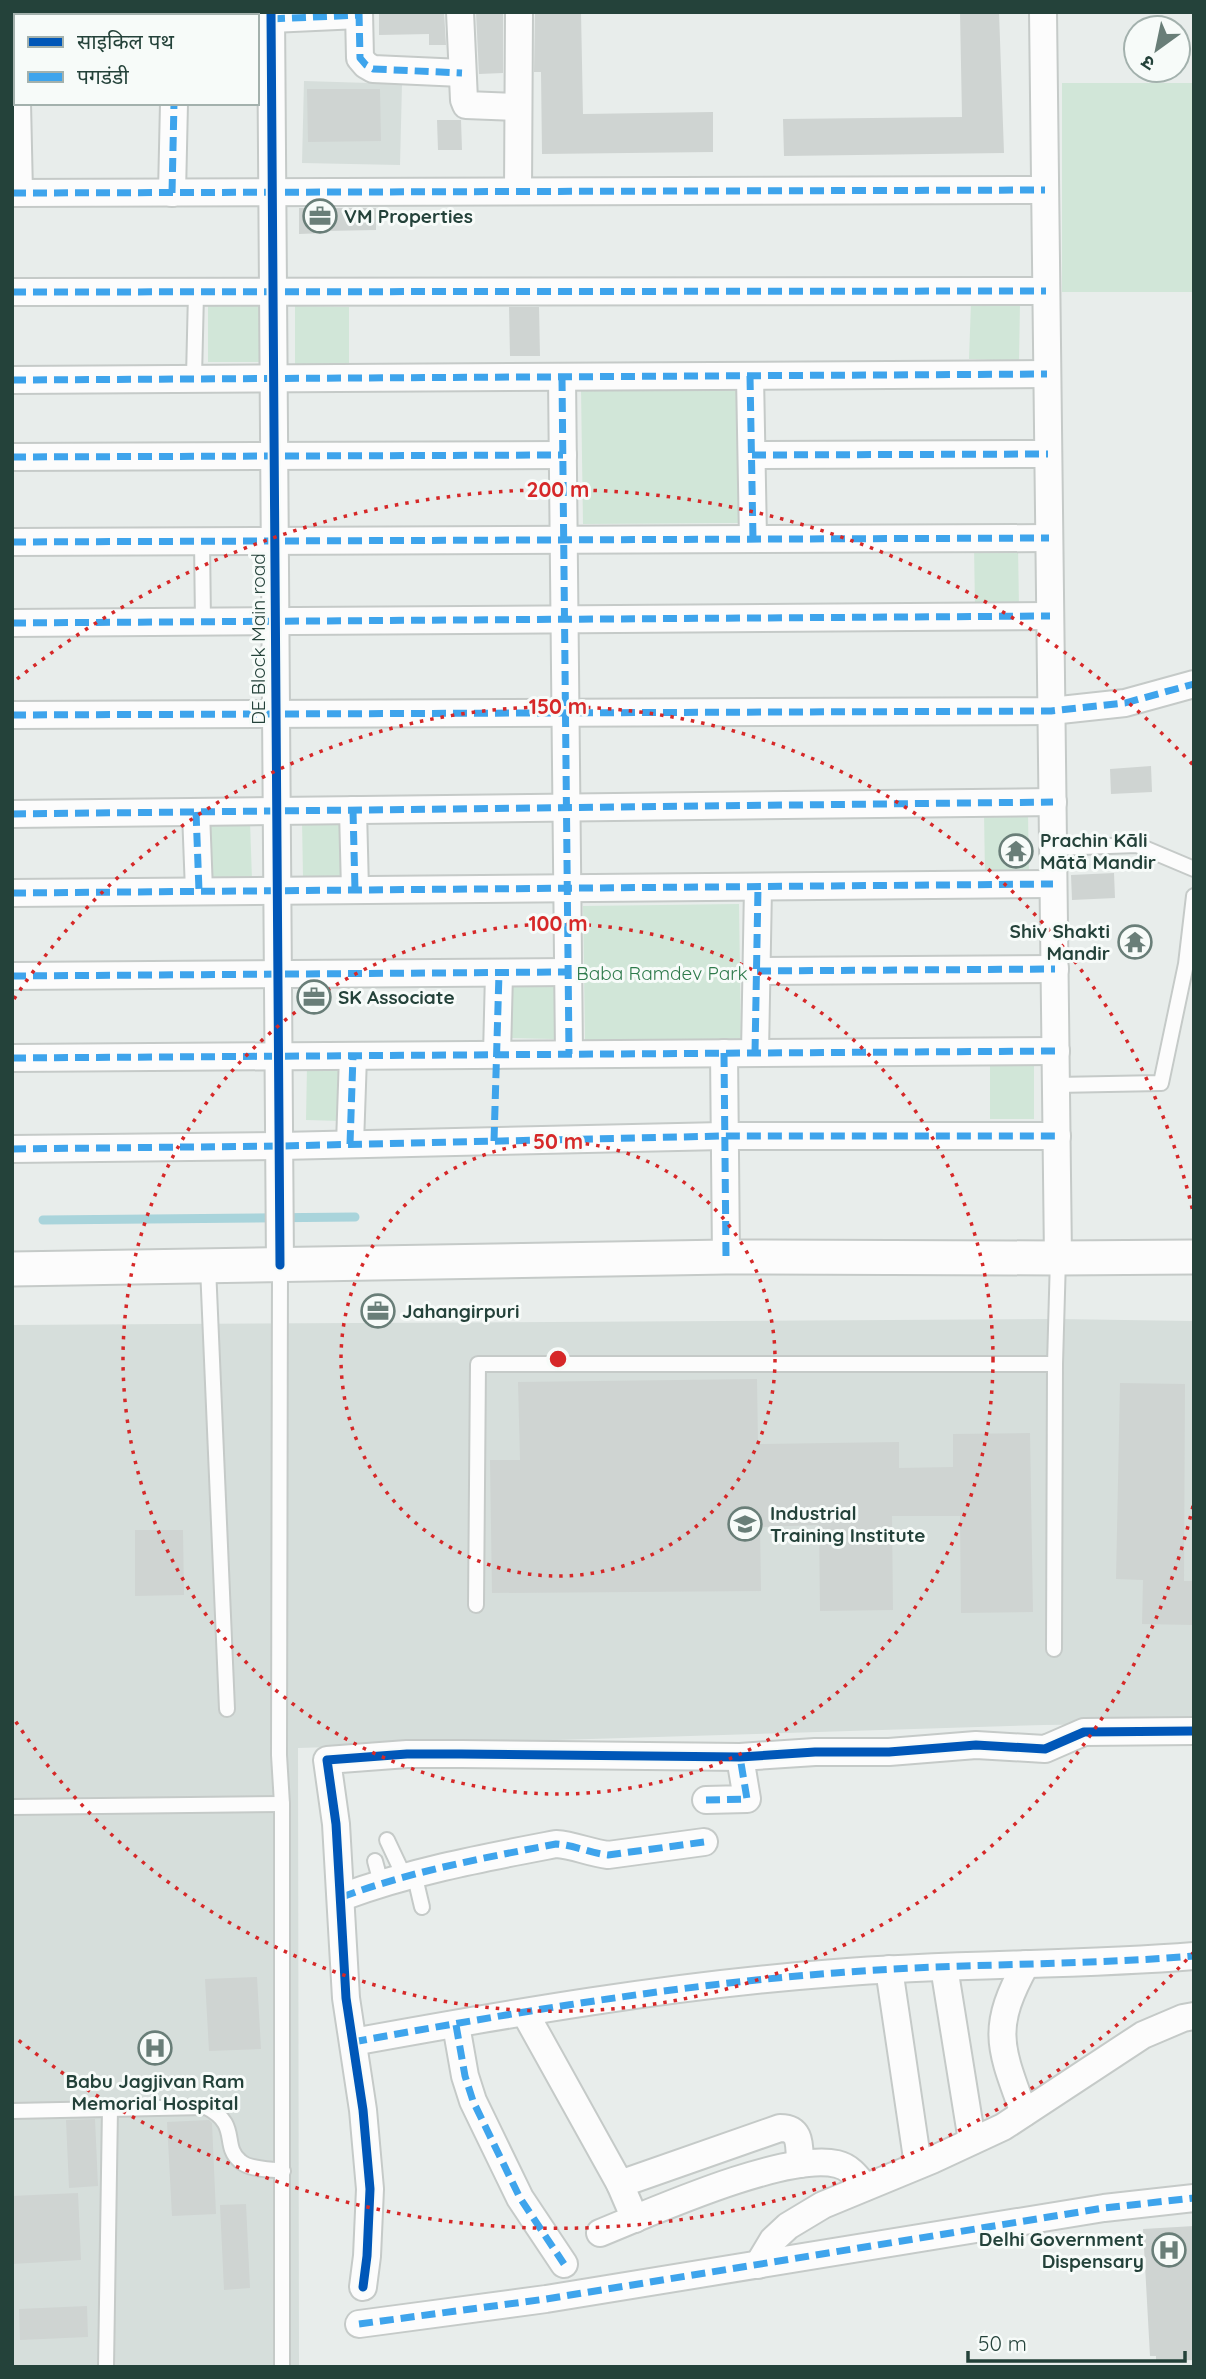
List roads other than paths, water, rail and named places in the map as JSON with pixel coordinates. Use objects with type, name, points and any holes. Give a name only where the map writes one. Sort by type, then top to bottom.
[{"type":"street","points":[[460,12],[466,105],[518,107]]},
{"type":"street","points":[[518,191],[519,12]]},
{"type":"street","points":[[1043,12],[1058,1258]]},
{"type":"street","points":[[271,15],[359,13],[360,58],[366,65],[373,69],[462,73]]},
{"type":"street","name":"DE Block Main road","points":[[271,15],[264,85],[272,192],[280,1265]]},
{"type":"street","points":[[17,105],[15,193],[1045,190]]},
{"type":"street","points":[[172,192],[174,105]]},
{"type":"street","points":[[12,292],[1046,291]]},
{"type":"street","points":[[12,380],[1047,374]]},
{"type":"street","points":[[750,376],[753,539]]},
{"type":"street","points":[[562,377],[569,1055]]},
{"type":"street","points":[[752,455],[1048,454]]},
{"type":"street","points":[[12,457],[563,455]]},
{"type":"street","points":[[12,542],[1049,538]]},
{"type":"street","points":[[12,624],[1050,616]]},
{"type":"street","points":[[12,715],[1051,711],[1125,703],[1194,684]]},
{"type":"street","points":[[12,814],[1053,802]]},
{"type":"street","points":[[353,810],[355,890]]},
{"type":"street","points":[[196,812],[199,891]]},
{"type":"street","points":[[12,893],[1054,884]]},
{"type":"street","points":[[755,1053],[758,887]]},
{"type":"street","points":[[757,971],[1055,969]]},
{"type":"street","points":[[12,976],[568,972]]},
{"type":"street","points":[[496,1055],[499,973]]},
{"type":"street","points":[[12,1058],[1056,1051]]},
{"type":"street","points":[[724,1053],[726,1256]]},
{"type":"street","points":[[350,1144],[354,1056]]},
{"type":"street","points":[[12,1149],[723,1136],[1057,1136]]},
{"type":"street","points":[[12,1269],[726,1256],[1194,1257]]},
{"type":"street","points":[[363,2287],[370,2189],[363,2110],[345,1988],[343,1822],[327,1760],[450,1754],[740,1757],[815,1752],[889,1752],[976,1745],[1045,1749],[1084,1732],[1186,1731]]},
{"type":"street","points":[[706,1800],[747,1799],[740,1757]]},
{"type":"street","points":[[342,1898],[394,1873],[556,1844],[566,1844],[593,1854],[608,1855],[704,1842]]},
{"type":"street","points":[[354,2042],[670,1991],[833,1973],[1194,1956]]},
{"type":"street","points":[[1024,2113],[1001,2043],[1003,2019],[1011,1992],[1026,1964]]},
{"type":"street","points":[[944,1967],[972,2141]]},
{"type":"street","points":[[889,1969],[918,2165]]},
{"type":"street","points":[[525,2013],[620,2184],[635,2219]]},
{"type":"street","points":[[758,2264],[773,2240],[788,2226],[823,2205],[1003,2127],[1143,2035],[1194,2016]]},
{"type":"street","points":[[456,2025],[465,2076],[473,2101],[520,2198],[564,2264]]},
{"type":"street","points":[[620,2184],[780,2128],[789,2128],[799,2137],[800,2164]]},
{"type":"street","points":[[600,2233],[705,2191],[800,2164],[822,2161],[840,2164],[852,2171],[865,2187]]},
{"type":"street","points":[[359,2325],[546,2299],[1104,2208],[1194,2198]]},
{"type":"lane","points":[[194,377],[196,293]]},
{"type":"lane","points":[[202,541],[203,622]]},
{"type":"lane","points":[[1053,848],[1137,845],[1194,869]]},
{"type":"lane","points":[[1056,1084],[1161,1083],[1186,964],[1194,896]]},
{"type":"lane","points":[[1054,1648],[1058,1258]]},
{"type":"lane","points":[[280,1265],[282,2367]]},
{"type":"lane","points":[[208,1267],[227,1709]]},
{"type":"lane","points":[[476,1605],[478,1364],[1055,1364]]},
{"type":"lane","points":[[12,1807],[282,1804]]},
{"type":"lane","points":[[387,1840],[394,1873],[422,1907]]},
{"type":"lane","points":[[12,2111],[206,2107],[218,2113],[227,2124],[233,2150],[239,2161],[251,2166],[283,2171]]},
{"type":"lane","points":[[106,2367],[110,2108]]},
{"type":"waterway","points":[[43,1220],[355,1217]]},
{"type":"place","name":"VM Properties","points":[[320,216]]},
{"type":"place","name":"Prachin Kāli Mātā Mandir","points":[[1016,851]]},
{"type":"place","name":"Shiv Shakti Mandir","points":[[1135,942]]},
{"type":"place","name":"SK Associate","points":[[314,997]]},
{"type":"place","name":"Jahangirpuri","points":[[378,1311]]},
{"type":"place","name":"Industrial Training Institute","points":[[745,1524]]},
{"type":"place","name":"Babu Jagjivan Ram Memorial Hospital","points":[[155,2048]]},
{"type":"place","name":"Delhi Government Dispensary","points":[[1169,2250]]},
{"type":"park label","name":"Baba Ramdev Park","points":[[662,973]]}]
